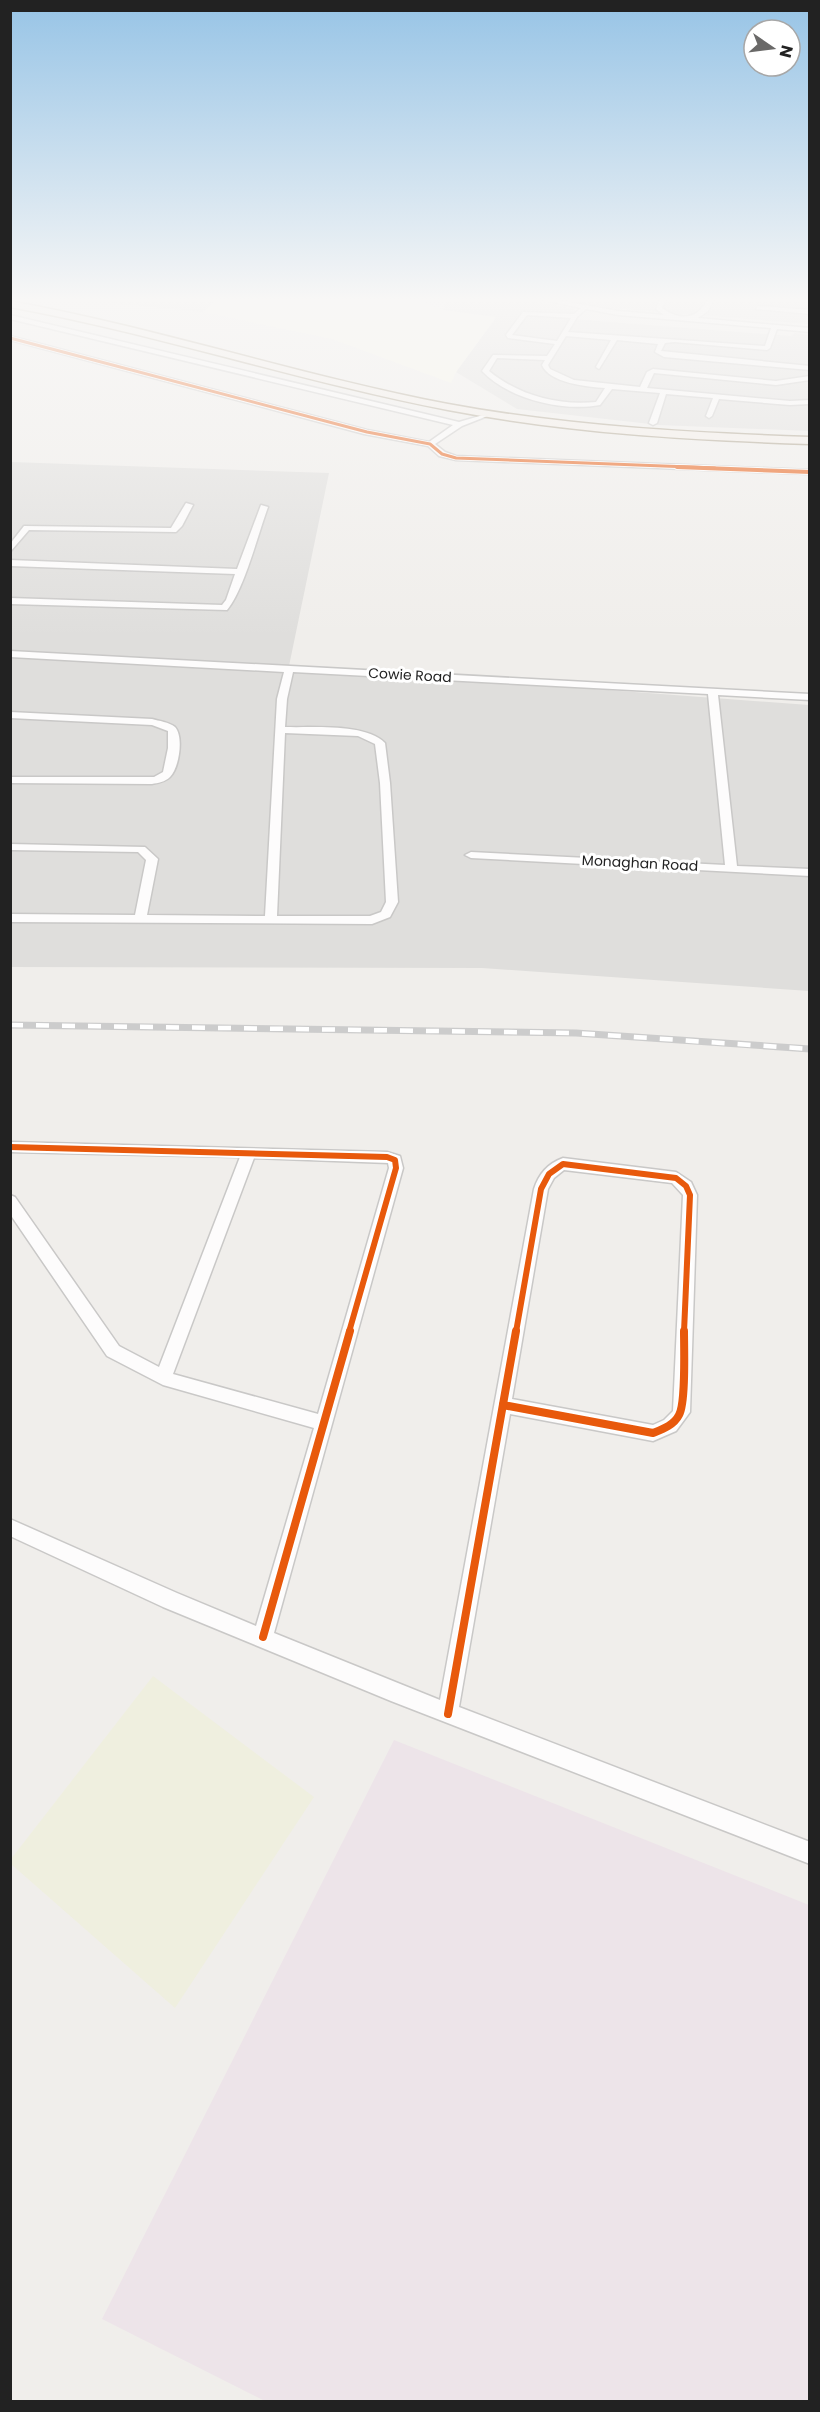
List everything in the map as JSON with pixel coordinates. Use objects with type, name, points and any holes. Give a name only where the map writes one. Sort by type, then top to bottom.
[{"type":"main road","points":[[475,412],[645,432],[810,441]]},
{"type":"street","points":[[288,412],[430,444],[442,454],[456,458],[810,472]]},
{"type":"street","points":[[407,412],[459,424]]},
{"type":"street","points":[[653,423],[657,412]]},
{"type":"street","points":[[709,416],[711,412]]},
{"type":"street","points":[[430,444],[459,424],[488,414]]},
{"type":"street","points":[[10,550],[27,528],[173,530],[178,526],[189,505]]},
{"type":"street","points":[[10,601],[224,608],[230,601],[242,572],[264,507]]},
{"type":"street","points":[[10,563],[242,572]]},
{"type":"street","name":"Cowie Road","points":[[10,654],[810,697]]},
{"type":"street","points":[[271,920],[282,699],[289,670]]},
{"type":"street","points":[[713,691],[731,868]]},
{"type":"street","points":[[10,715],[152,722],[170,728],[175,740],[169,771],[165,776],[152,781],[10,780]]},
{"type":"street","points":[[10,918],[372,920],[386,914],[392,902],[386,783],[380,743],[368,735],[358,733],[280,730]]},
{"type":"street","points":[[10,847],[141,849],[153,859],[140,918]]},
{"type":"street","name":"Monaghan Road","points":[[471,855],[810,873]]},
{"type":"street","points":[[10,1147],[249,1152],[387,1157],[395,1160],[396,1168],[263,1637]]},
{"type":"street","points":[[163,1378],[249,1152]]},
{"type":"street","points":[[448,1714],[503,1405],[544,1180],[555,1167],[563,1164],[676,1178],[682,1181],[690,1195],[681,1412],[677,1420],[672,1426],[653,1433],[503,1405]]},
{"type":"street","points":[[10,1202],[113,1351],[163,1378],[325,1424]]},
{"type":"street","points":[[10,1527],[170,1600],[448,1714],[810,1853]]},
{"type":"shaded area","points":[[540,412],[809,412],[809,431],[659,425]]},
{"type":"shaded area","points":[[11,462],[329,473],[289,666],[809,705],[809,991],[482,968],[11,967]]},
{"type":"shaded area","points":[[394,1740],[809,1905],[809,2401],[265,2401],[102,2319]]},
{"type":"green space","points":[[153,1676],[314,1797],[175,2008],[11,1864],[11,1859]]},
{"type":"railway","points":[[10,1025],[576,1033],[810,1049]]},
{"type":"cycle path","points":[[289,412],[367,432],[430,444],[442,454],[456,458],[810,472]]},
{"type":"cycle path","points":[[10,1147],[249,1152],[387,1157],[395,1160],[396,1168],[263,1637]]},
{"type":"cycle path","points":[[448,1714],[541,1189],[552,1171],[563,1164],[676,1178],[686,1186],[690,1195],[681,1412],[676,1420],[666,1428],[653,1433],[503,1405]]}]
